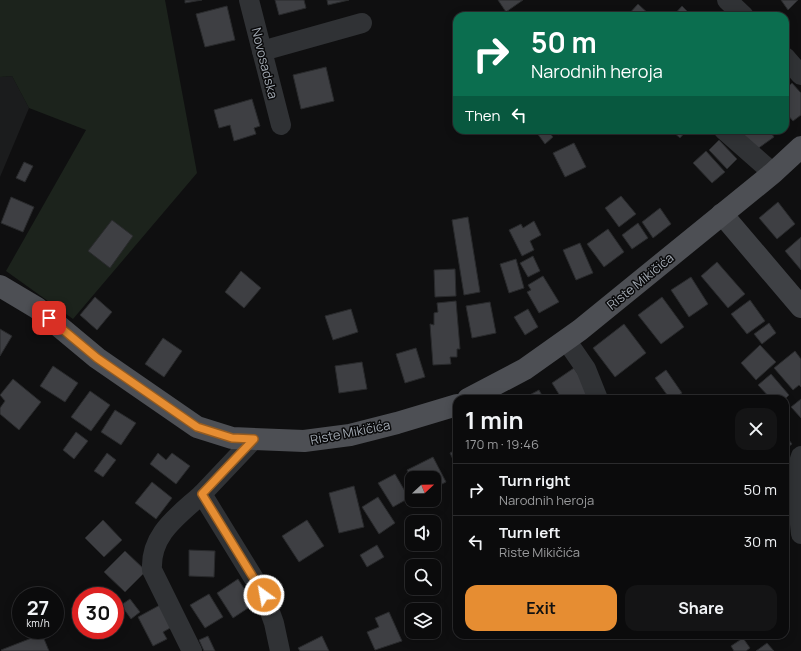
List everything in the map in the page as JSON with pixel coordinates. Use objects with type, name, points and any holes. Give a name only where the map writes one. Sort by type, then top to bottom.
[{"type":"main road","name":"Riste Mikičića","points":[[476,395],[525,370],[566,340],[801,148]]},
{"type":"main road","name":"Riste Mikičića","points":[[0,286],[37,308],[97,358],[197,427],[232,438],[304,441],[350,435],[397,423],[453,405]]},
{"type":"street","name":"Novosadska","points":[[249,0],[281,125]]},
{"type":"street","points":[[727,0],[740,12]]},
{"type":"street","points":[[262,51],[362,23]]},
{"type":"street","points":[[789,61],[801,74]]},
{"type":"street","points":[[729,134],[773,172]]},
{"type":"street","points":[[722,214],[801,307]]},
{"type":"street","points":[[566,340],[586,369],[596,395]]},
{"type":"street","points":[[192,651],[152,570],[151,556],[157,540],[168,524],[202,494],[254,439]]},
{"type":"street","points":[[801,456],[795,475],[801,534]]},
{"type":"street","points":[[202,494],[264,595],[274,623],[280,651]]},
{"type":"shaded area","points":[[0,0],[165,0],[197,173],[73,319],[6,271],[86,130],[29,108],[12,76],[0,77]]},
{"type":"shaded area","points":[[12,76],[29,108],[0,177],[0,77]]},
{"type":"building","points":[[185,0],[202,0],[185,3]]},
{"type":"building","points":[[275,0],[304,0],[306,8],[279,15]]},
{"type":"building","points":[[327,0],[349,0],[328,5]]},
{"type":"building","points":[[498,0],[523,0],[506,12]]},
{"type":"building","points":[[781,0],[798,0],[788,10]]},
{"type":"building","points":[[638,4],[647,12],[631,12]]},
{"type":"building","points":[[227,6],[235,40],[205,47],[196,14]]},
{"type":"building","points":[[682,6],[688,12],[677,12]]},
{"type":"building","points":[[326,67],[334,101],[301,109],[293,75]]},
{"type":"building","points":[[792,83],[801,93],[801,115],[793,121],[789,116],[789,86]]},
{"type":"building","points":[[252,99],[260,126],[254,128],[256,134],[234,141],[230,125],[219,128],[214,110]]},
{"type":"building","points":[[538,134],[550,134],[553,137],[545,144]]},
{"type":"building","points":[[676,134],[684,134],[680,138]]},
{"type":"building","points":[[740,134],[772,134],[774,137],[753,152]]},
{"type":"building","points":[[719,140],[737,159],[727,169],[709,150]]},
{"type":"building","points":[[574,143],[586,167],[565,177],[553,153]]},
{"type":"building","points":[[706,151],[725,172],[712,183],[693,163]]},
{"type":"building","points":[[24,162],[33,166],[25,182],[16,178]]},
{"type":"building","points":[[621,196],[636,214],[619,227],[605,208]]},
{"type":"building","points":[[11,197],[34,207],[23,232],[1,223]]},
{"type":"building","points":[[778,202],[795,224],[777,239],[759,218]]},
{"type":"building","points":[[660,208],[671,224],[653,238],[642,222]]},
{"type":"building","points":[[468,217],[480,292],[464,295],[452,220]]},
{"type":"building","points":[[112,220],[133,236],[110,268],[88,251]]},
{"type":"building","points":[[534,221],[541,235],[530,241],[534,250],[522,256],[509,230],[521,224],[523,228]]},
{"type":"building","points":[[638,223],[648,238],[632,249],[622,235]]},
{"type":"building","points":[[608,229],[624,252],[604,267],[587,244]]},
{"type":"building","points":[[801,237],[801,270],[785,251]]},
{"type":"building","points":[[580,243],[593,273],[576,280],[563,250]]},
{"type":"building","points":[[533,256],[540,271],[528,277],[520,263]]},
{"type":"building","points":[[516,259],[524,288],[509,293],[500,264]]},
{"type":"building","points":[[717,262],[745,294],[728,308],[701,276]]},
{"type":"building","points":[[455,269],[456,296],[435,297],[434,270]]},
{"type":"building","points":[[241,271],[261,288],[244,308],[225,292]]},
{"type":"building","points":[[543,276],[559,302],[539,313],[527,292],[531,290],[528,285]]},
{"type":"building","points":[[691,277],[708,304],[689,317],[671,290]]},
{"type":"building","points":[[95,297],[112,312],[97,330],[80,315]]},
{"type":"building","points":[[662,297],[684,327],[661,344],[638,315]]},
{"type":"building","points":[[750,300],[765,321],[747,334],[731,314]]},
{"type":"building","points":[[456,301],[460,349],[457,349],[457,357],[450,357],[451,364],[433,365],[430,324],[434,325],[434,313],[438,312],[437,303]]},
{"type":"building","points":[[490,302],[496,333],[472,338],[466,306]]},
{"type":"building","points":[[351,309],[358,332],[333,340],[325,316]]},
{"type":"building","points":[[528,309],[538,327],[525,335],[514,317]]},
{"type":"building","points":[[769,323],[776,333],[762,344],[754,334]]},
{"type":"building","points":[[624,324],[646,353],[615,377],[593,348]]},
{"type":"building","points":[[0,329],[12,336],[0,356]]},
{"type":"building","points":[[163,338],[182,351],[164,377],[145,364]]},
{"type":"building","points":[[760,345],[776,362],[756,380],[741,363]]},
{"type":"building","points":[[416,348],[425,377],[405,383],[396,354]]},
{"type":"building","points":[[795,351],[801,359],[801,387],[799,385],[793,390],[774,368]]},
{"type":"building","points":[[362,362],[367,389],[339,393],[335,366]]},
{"type":"building","points":[[53,366],[78,383],[65,402],[40,386]]},
{"type":"building","points":[[574,368],[591,394],[560,395],[552,383]]},
{"type":"building","points":[[666,370],[682,393],[679,395],[667,395],[655,378]]},
{"type":"building","points":[[771,374],[789,395],[767,395],[758,385]]},
{"type":"building","points":[[13,379],[41,402],[19,430],[0,414],[0,408],[5,401],[0,395]]},
{"type":"building","points":[[539,390],[542,395],[530,395]]},
{"type":"building","points":[[90,391],[110,405],[91,431],[71,417]]},
{"type":"building","points":[[801,399],[801,418],[791,407]]},
{"type":"building","points":[[115,410],[136,423],[121,445],[101,432]]},
{"type":"building","points":[[76,432],[88,441],[74,459],[63,450]]},
{"type":"building","points":[[453,451],[453,459],[450,453]]},
{"type":"building","points":[[107,453],[116,460],[103,477],[94,471]]},
{"type":"building","points":[[158,453],[166,460],[172,453],[190,466],[176,484],[150,464]]},
{"type":"building","points":[[433,457],[440,471],[408,471]]},
{"type":"building","points":[[441,472],[446,482],[441,484]]},
{"type":"building","points":[[395,474],[405,491],[405,500],[393,507],[378,483]]},
{"type":"building","points":[[152,482],[172,498],[156,519],[135,503]]},
{"type":"building","points":[[354,486],[364,527],[339,533],[329,493]]},
{"type":"building","points":[[378,497],[395,523],[379,534],[362,507]]},
{"type":"building","points":[[103,520],[122,540],[104,557],[85,538]]},
{"type":"building","points":[[307,520],[324,546],[299,562],[282,536]]},
{"type":"building","points":[[377,545],[384,557],[367,567],[360,555]]},
{"type":"building","points":[[189,550],[215,551],[214,577],[189,576]]},
{"type":"building","points":[[125,551],[146,571],[125,592],[124,587],[120,587],[104,572]]},
{"type":"building","points":[[238,579],[254,604],[233,618],[217,593]]},
{"type":"building","points":[[209,594],[223,617],[205,628],[190,605]]},
{"type":"building","points":[[130,599],[140,612],[131,619],[124,609],[124,603]]},
{"type":"building","points":[[160,605],[172,627],[163,632],[167,639],[153,646],[138,617]]},
{"type":"building","points":[[389,612],[402,641],[375,650],[367,632],[379,627],[375,618]]},
{"type":"building","points":[[208,636],[215,651],[204,651],[199,640]]},
{"type":"building","points":[[322,636],[329,651],[300,651],[298,648]]},
{"type":"building","points":[[29,639],[44,639],[49,651],[2,651],[1,650]]},
{"type":"building","points":[[744,639],[750,648],[746,651],[734,651],[731,646]]},
{"type":"building","points":[[767,643],[774,651],[756,651]]},
{"type":"route","points":[[49,318],[97,358],[158,402],[197,427],[232,438],[254,439],[202,494],[264,595]]}]
